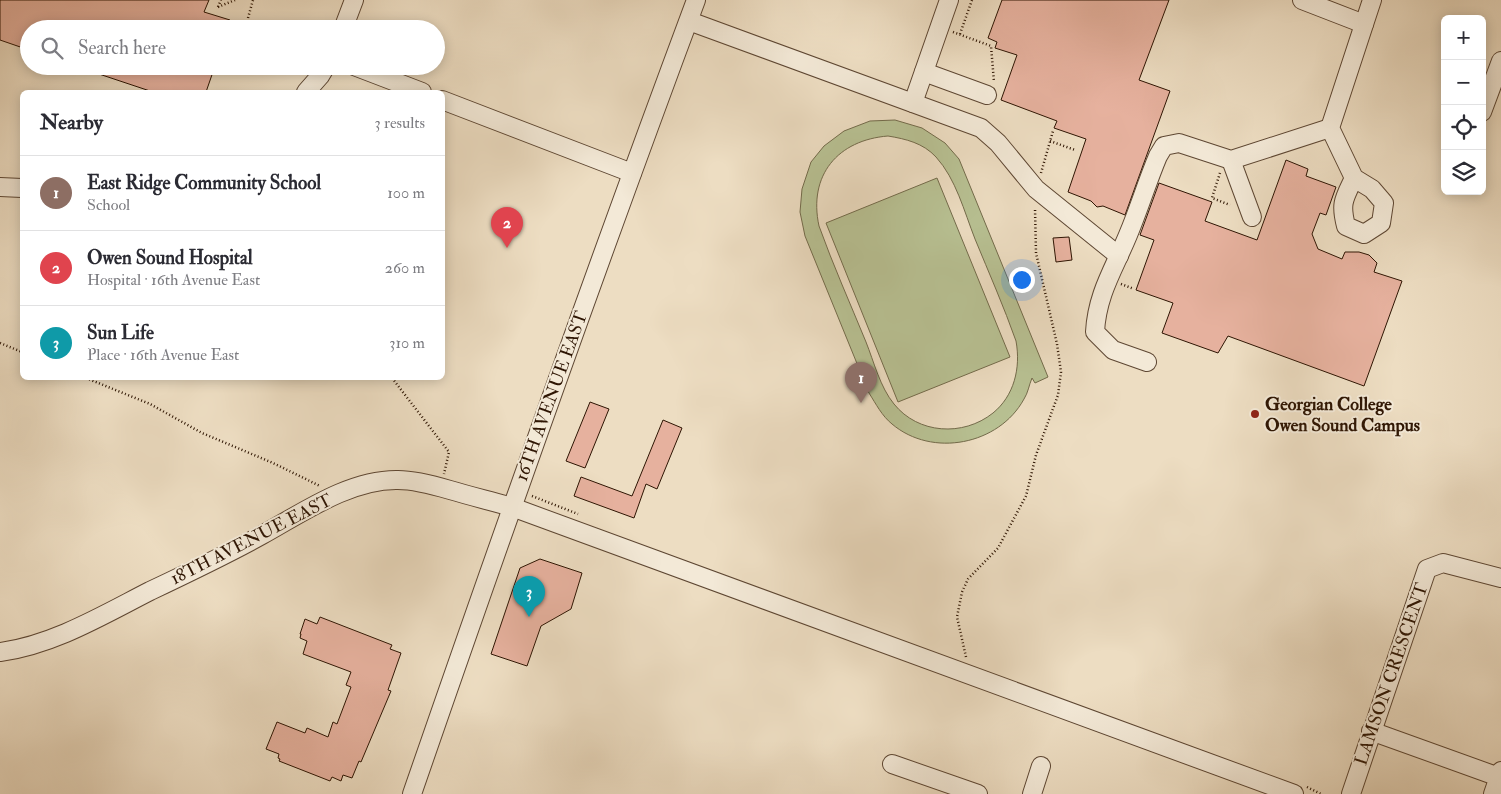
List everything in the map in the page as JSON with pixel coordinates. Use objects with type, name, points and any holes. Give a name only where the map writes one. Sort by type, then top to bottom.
[{"type":"street","points":[[346,20],[354,0]]},
{"type":"street","name":"16TH AVENUE EAST","points":[[412,794],[512,507],[696,0]]},
{"type":"street","points":[[913,103],[949,0]]},
{"type":"street","points":[[1302,0],[1364,24]]},
{"type":"street","points":[[1354,178],[1330,128],[1372,0]]},
{"type":"street","points":[[689,21],[981,128],[998,143],[1036,189],[1118,256]]},
{"type":"street","points":[[1485,105],[1501,61]]},
{"type":"street","points":[[924,72],[991,89]]},
{"type":"street","points":[[308,90],[321,75]]},
{"type":"street","points":[[378,75],[417,90]]},
{"type":"street","points":[[445,101],[632,173]]},
{"type":"street","points":[[1147,362],[1113,350],[1095,332],[1096,316],[1099,301],[1129,235],[1153,167],[1164,146],[1179,143],[1228,159],[1330,128]]},
{"type":"street","points":[[1228,159],[1252,217]]},
{"type":"street","points":[[0,187],[20,188]]},
{"type":"street","name":"18TH AVENUE EAST","points":[[0,652],[54,637],[94,620],[337,495],[372,483],[397,480],[422,482],[512,507],[1294,794]]},
{"type":"street","name":"LAMSON CRESCENT","points":[[1351,794],[1427,569],[1443,563],[1501,578]]},
{"type":"street","points":[[1371,732],[1498,781]]},
{"type":"street","points":[[892,764],[978,794]]},
{"type":"street","points":[[1032,794],[1041,766]]},
{"type":"path","points":[[221,0],[218,7],[235,0]]},
{"type":"path","points":[[248,18],[254,0]]},
{"type":"path","points":[[960,34],[971,0]]},
{"type":"path","points":[[940,27],[991,46],[991,89]]},
{"type":"path","points":[[966,658],[957,617],[962,592],[968,579],[998,548],[1026,496],[1036,455],[1058,395],[1061,372],[1057,344],[1036,253],[1035,228],[1036,189],[1053,131]]},
{"type":"path","points":[[1050,141],[1075,150]]},
{"type":"path","points":[[1228,159],[1212,198],[1230,205]]},
{"type":"path","points":[[0,343],[20,351]]},
{"type":"path","points":[[91,380],[150,404],[202,432],[272,463],[337,495]]},
{"type":"path","points":[[394,380],[449,452],[441,488]]},
{"type":"green space","points":[[895,120],[922,128],[945,143],[959,159],[1048,377],[1035,383],[1032,378],[1025,397],[1013,415],[998,427],[982,436],[964,441],[945,443],[926,441],[908,435],[885,417],[869,393],[805,236],[800,212],[802,189],[811,162],[824,146],[844,131],[870,121]],"holes":[[[888,136],[908,140],[926,148],[936,157],[949,175],[1016,341],[1016,371],[1011,390],[993,413],[981,421],[968,426],[955,429],[941,429],[928,426],[904,414],[894,404],[881,382],[819,226],[818,191],[823,176],[831,163],[841,153],[855,145],[870,139]]]},
{"type":"green space","points":[[937,178],[1010,357],[898,402],[826,223]]},
{"type":"building","points":[[0,0],[209,0],[204,12],[230,20],[20,20],[20,47],[0,40]]},
{"type":"building","points":[[1002,0],[1169,0],[1139,80],[1170,91],[1125,215],[1103,206],[1097,207],[1091,201],[1068,192],[1086,139],[1054,128],[1057,121],[1001,100],[1017,55],[995,48],[997,42],[988,38]]},
{"type":"building","points":[[102,75],[212,75],[207,90],[147,90]]},
{"type":"building","name":"Georgian College Owen Sound Campus","points":[[1286,160],[1308,169],[1306,176],[1336,187],[1326,215],[1320,213],[1312,234],[1318,249],[1342,259],[1345,252],[1359,252],[1369,255],[1377,263],[1374,272],[1402,281],[1364,386],[1228,336],[1218,353],[1162,333],[1173,303],[1136,290],[1154,240],[1140,235],[1159,183],[1212,202],[1205,221],[1257,240]]},
{"type":"building","points":[[1069,237],[1072,260],[1056,262],[1053,238]]},
{"type":"building","points":[[590,402],[609,409],[585,468],[566,461]]},
{"type":"building","points":[[663,420],[682,428],[657,489],[646,484],[634,518],[574,496],[581,477],[632,496]]},
{"type":"building","points":[[540,559],[582,573],[571,609],[541,626],[527,666],[491,654],[520,568]]},
{"type":"building","points":[[320,617],[392,645],[390,649],[401,653],[388,690],[391,691],[361,762],[359,761],[352,778],[343,775],[341,781],[332,777],[330,781],[279,761],[279,754],[266,749],[277,722],[305,733],[307,728],[328,737],[333,722],[337,724],[351,687],[346,685],[351,672],[303,654],[307,641],[300,638],[305,619],[317,624]]},
{"type":"place","name":"Owen Sound Hospital","points":[[507,248]]},
{"type":"place","name":"East Ridge Community School","points":[[861,403]]},
{"type":"place","name":"Georgian College Owen Sound Campus","points":[[1255,414]]},
{"type":"place","name":"Sun Life","points":[[529,617]]}]
